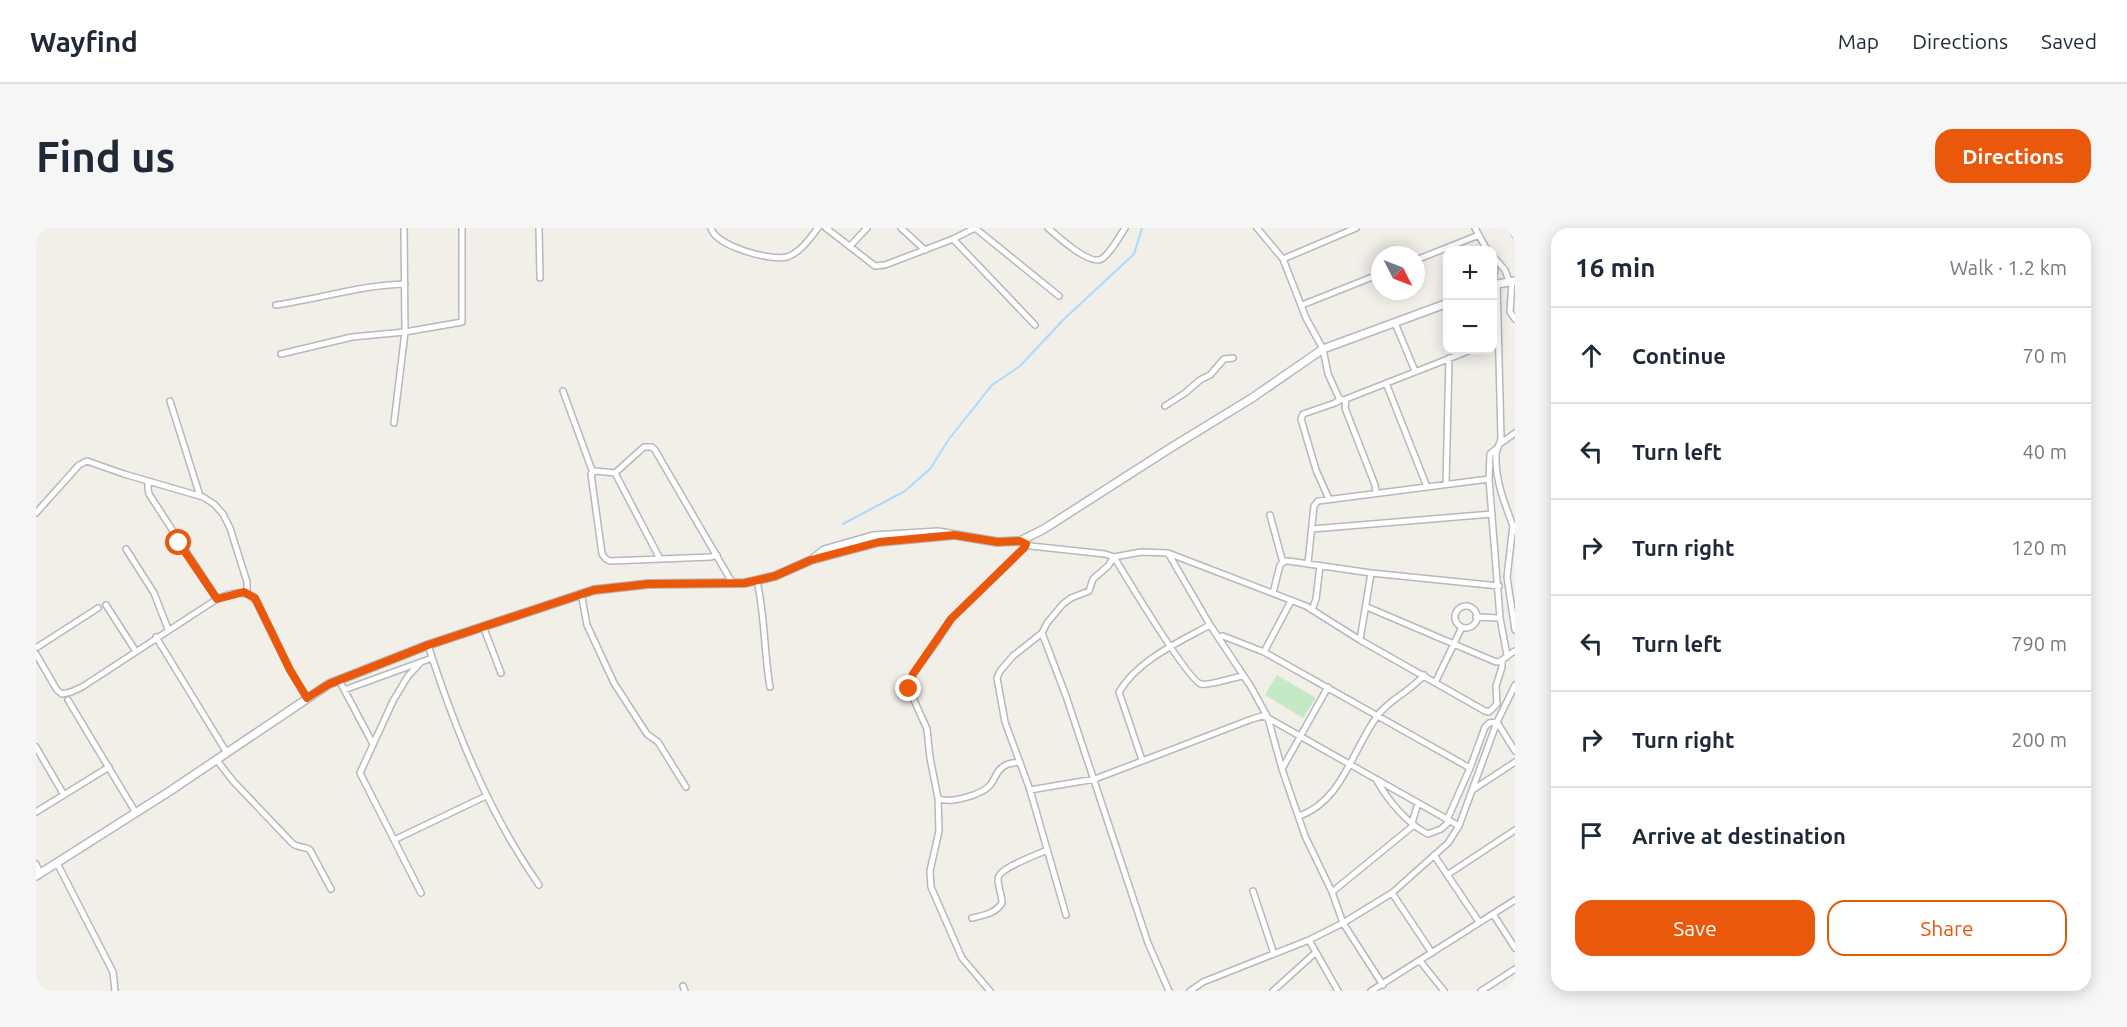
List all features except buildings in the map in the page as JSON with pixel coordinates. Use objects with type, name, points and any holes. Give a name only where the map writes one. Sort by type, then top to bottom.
[{"type":"street","points":[[394,423],[405,332],[404,228]]},
{"type":"street","points":[[281,354],[352,337],[405,332],[462,322],[462,228]]},
{"type":"street","points":[[540,278],[539,228],[547,228]]},
{"type":"street","points":[[711,228],[714,236],[726,243],[755,254],[785,258],[795,254],[818,228]]},
{"type":"street","points":[[826,228],[875,266],[885,265],[925,250],[975,228],[1059,296]]},
{"type":"street","points":[[850,246],[867,228]]},
{"type":"street","points":[[901,228],[925,250]]},
{"type":"street","points":[[1048,228],[1087,258],[1095,261],[1103,258],[1123,229]]},
{"type":"street","points":[[1257,228],[1283,259],[1323,349],[1328,374],[1343,400],[1376,492]]},
{"type":"street","points":[[1334,228],[1339,235]]},
{"type":"street","points":[[1283,259],[1356,228]]},
{"type":"street","points":[[1476,228],[1486,246]]},
{"type":"street","points":[[1512,228],[1515,235]]},
{"type":"street","points":[[1425,256],[1479,235]]},
{"type":"street","points":[[953,239],[1035,326]]},
{"type":"street","points":[[1497,260],[1512,281],[1510,312],[1515,319]]},
{"type":"street","points":[[1302,305],[1371,278]]},
{"type":"street","points":[[1497,284],[1512,281]]},
{"type":"street","points":[[276,305],[350,289],[405,284]]},
{"type":"street","points":[[1023,542],[1252,398],[1323,349],[1443,305]]},
{"type":"street","points":[[1395,323],[1415,371]]},
{"type":"street","points":[[1329,499],[1316,470],[1301,419],[1303,414],[1460,354]]},
{"type":"street","points":[[1496,354],[1499,445],[1496,459],[1500,486],[1508,516],[1514,527],[1507,577],[1515,630]]},
{"type":"street","points":[[1165,406],[1210,375],[1224,359],[1233,358]]},
{"type":"street","points":[[1446,484],[1449,358]]},
{"type":"street","points":[[1386,383],[1427,487]]},
{"type":"street","points":[[563,391],[592,473],[604,558],[610,561],[717,555]]},
{"type":"street","points":[[170,401],[200,496]]},
{"type":"street","points":[[1507,655],[1500,618],[1489,479],[1490,454],[1515,433]]},
{"type":"street","points":[[592,473],[595,471],[615,473],[644,447],[652,447],[733,584]]},
{"type":"street","points":[[36,513],[79,465],[90,461],[124,474],[200,496],[214,504],[227,521],[248,582],[247,593]]},
{"type":"street","points":[[615,473],[660,559]]},
{"type":"street","points":[[1308,563],[1315,504],[1318,501],[1489,479]]},
{"type":"street","points":[[148,481],[149,494],[217,599]]},
{"type":"street","points":[[1312,529],[1492,514]]},
{"type":"street","points":[[1270,515],[1282,563],[1273,593]]},
{"type":"street","points":[[36,864],[38,874],[136,813],[307,698],[339,680],[428,645],[581,593],[648,584],[733,584],[757,581],[775,576],[811,560],[879,542],[954,535],[998,542],[1023,542],[1031,546],[1114,557],[1141,552],[1168,554],[1312,609],[1360,640],[1489,712],[1497,704],[1496,686],[1502,661],[1507,655],[1515,653]]},
{"type":"street","points":[[990,991],[962,958],[931,887],[930,871],[939,831],[938,798],[927,729],[909,689],[910,679],[951,619],[1024,548],[1023,542]]},
{"type":"street","points":[[126,549],[154,593],[168,629]]},
{"type":"street","points":[[1168,554],[1268,718],[1282,770],[1305,836],[1332,892],[1343,923],[1383,985]]},
{"type":"street","points":[[1066,915],[1030,790],[1005,722],[997,678],[1013,656],[1042,633],[1047,623],[1063,604],[1089,591],[1095,577],[1108,566],[1114,557]]},
{"type":"street","points":[[1114,557],[1170,647],[1198,683],[1205,684],[1242,676]]},
{"type":"street","points":[[1282,563],[1288,561],[1308,563],[1371,573],[1499,586]]},
{"type":"street","points":[[1496,563],[1508,564]]},
{"type":"street","points":[[1312,609],[1316,599],[1320,566]]},
{"type":"street","points":[[1360,640],[1371,573]]},
{"type":"street","points":[[757,581],[763,605],[765,651],[770,687]]},
{"type":"street","points":[[36,654],[57,690],[64,695],[82,687],[135,650],[217,599],[247,593],[256,601],[290,670],[307,698]]},
{"type":"street","points":[[581,593],[587,625],[614,683],[647,734],[658,742],[686,787]]},
{"type":"street","points":[[1264,652],[1291,601]]},
{"type":"street","points":[[106,605],[135,650]]},
{"type":"street","points":[[1464,606],[1472,608],[1476,617],[1472,626],[1462,627],[1455,620],[1458,609],[1464,606]]},
{"type":"street","points":[[1367,607],[1496,662],[1502,661]]},
{"type":"street","points":[[36,648],[98,609]]},
{"type":"street","points":[[1476,617],[1500,618]]},
{"type":"street","points":[[1142,760],[1119,692],[1144,665],[1170,647],[1210,625]]},
{"type":"street","points":[[483,626],[501,673]]},
{"type":"street","points":[[1435,683],[1462,627]]},
{"type":"street","points":[[1042,633],[1095,779],[1121,867],[1148,944],[1169,991]]},
{"type":"street","points":[[1218,637],[1223,636],[1264,652],[1470,768]]},
{"type":"street","points":[[156,637],[227,753]]},
{"type":"street","points":[[428,645],[463,743],[486,796],[539,885]]},
{"type":"street","points":[[344,690],[432,658]]},
{"type":"street","points":[[421,662],[408,676],[393,701],[360,772],[421,892]]},
{"type":"street","points":[[1299,816],[1311,811],[1327,798],[1350,764],[1377,716],[1424,675]]},
{"type":"street","points":[[339,680],[374,744]]},
{"type":"street","points":[[1190,991],[1203,982],[1309,940],[1343,923],[1392,893],[1448,843],[1459,825],[1497,722],[1515,685]]},
{"type":"street","points":[[1282,770],[1328,687]]},
{"type":"street","points":[[68,700],[136,813]]},
{"type":"street","points":[[1030,790],[1095,779],[1262,716],[1300,735],[1448,821],[1459,825]]},
{"type":"street","points":[[1497,722],[1515,751]]},
{"type":"street","points":[[1376,779],[1385,795],[1413,824],[1428,834],[1441,829],[1448,821],[1485,727],[1489,723],[1497,722]]},
{"type":"street","points":[[36,747],[64,795]]},
{"type":"street","points":[[216,759],[233,781],[296,847],[307,847],[310,850],[331,888]]},
{"type":"street","points":[[938,798],[943,801],[953,801],[977,794],[992,783],[998,771],[1006,764],[1020,762]]},
{"type":"street","points":[[1473,790],[1515,762]]},
{"type":"street","points":[[36,812],[109,766]]},
{"type":"street","points":[[394,840],[486,796]]},
{"type":"street","points":[[1332,892],[1413,824],[1418,803]]},
{"type":"street","points":[[1447,875],[1515,830]]},
{"type":"street","points":[[972,918],[989,914],[998,909],[1002,903],[999,874],[1047,850]]},
{"type":"street","points":[[1434,855],[1479,922]]},
{"type":"street","points":[[57,863],[112,972],[115,991]]},
{"type":"street","points":[[1253,891],[1274,954]]},
{"type":"street","points":[[1392,893],[1432,953]]},
{"type":"street","points":[[1371,991],[1515,900]]},
{"type":"street","points":[[1493,914],[1515,948]]},
{"type":"street","points":[[1309,940],[1338,991]]},
{"type":"street","points":[[1274,991],[1315,953]]},
{"type":"street","points":[[1420,961],[1444,991]]},
{"type":"street","points":[[1480,991],[1515,969]]},
{"type":"green space","points":[[1277,675],[1316,698],[1303,718],[1265,695]]},
{"type":"waterway","points":[[843,524],[905,491],[930,469],[949,439],[992,385],[1020,366],[1063,320],[1134,254],[1142,228]]},
{"type":"route","points":[[179,543],[217,599],[244,592],[255,598],[290,670],[307,698],[329,684],[428,645],[594,590],[648,584],[757,581],[775,576],[811,560],[879,542],[954,535],[998,542],[1020,541],[1026,544],[997,576],[951,619],[913,674],[909,689]]}]
